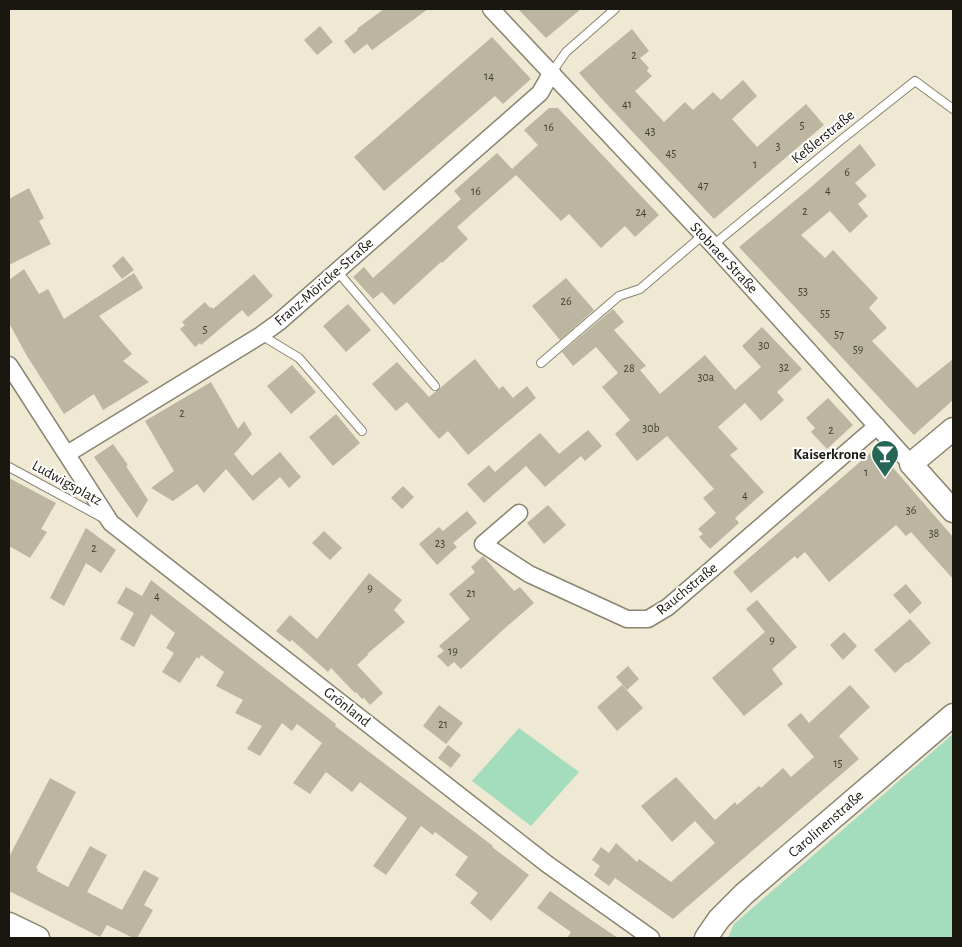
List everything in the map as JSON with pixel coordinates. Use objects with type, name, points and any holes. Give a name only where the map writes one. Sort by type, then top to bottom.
[{"type":"street","name":"Stobraer Straße","points":[[492,9],[708,240],[953,511]]},
{"type":"street","name":"Franz-Möricke-Straße","points":[[66,454],[280,322],[540,93],[552,72]]},
{"type":"street","name":"Grönland","points":[[9,365],[111,523],[547,864],[651,938]]},
{"type":"street","name":"Rauchstraße","points":[[520,513],[483,544],[529,574],[627,619],[648,619],[668,607],[877,426]]},
{"type":"street","points":[[911,464],[953,428]]},
{"type":"street","name":"Carolinenstraße","points":[[706,938],[719,919],[744,894],[953,715]]},
{"type":"street","points":[[9,924],[38,938]]},
{"type":"lane","points":[[552,72],[566,52],[615,9]]},
{"type":"lane","name":"Keßlerstraße","points":[[708,240],[841,140],[915,81],[953,109]]},
{"type":"lane","points":[[541,363],[619,296],[640,289],[708,240]]},
{"type":"lane","points":[[337,271],[435,386]]},
{"type":"lane","points":[[260,335],[299,358],[362,431]]},
{"type":"lane","name":"Ludwigsplatz","points":[[9,467],[111,523]]},
{"type":"green space","points":[[519,728],[579,772],[531,826],[472,781]]},
{"type":"green space","points":[[953,734],[953,938],[728,938],[734,924]]},
{"type":"building","points":[[384,9],[428,9],[372,50],[367,44],[354,54],[344,41]]},
{"type":"building","points":[[518,9],[581,9],[546,38]]},
{"type":"building","points":[[320,26],[333,42],[317,55],[304,40]]},
{"type":"building","points":[[632,29],[649,51],[640,58],[649,68],[647,71],[652,76],[635,91],[664,122],[685,102],[693,110],[713,92],[721,100],[743,80],[757,96],[732,119],[757,147],[806,104],[824,125],[714,219],[579,73]]},
{"type":"building","points":[[492,37],[531,79],[503,104],[495,96],[384,191],[354,157]]},
{"type":"building","points":[[549,108],[558,108],[659,215],[635,237],[625,226],[601,248],[569,214],[561,221],[516,175],[457,227],[468,239],[394,305],[382,292],[373,299],[353,277],[364,267],[373,278],[461,199],[454,191],[497,153],[512,169],[538,145],[524,130]]},
{"type":"building","points":[[860,144],[876,165],[855,183],[867,196],[858,204],[868,216],[850,233],[830,211],[801,235],[825,258],[833,250],[878,298],[869,308],[887,328],[872,341],[917,388],[953,359],[953,400],[914,435],[739,247]]},
{"type":"building","points":[[29,188],[44,218],[39,221],[51,244],[9,265],[9,199]]},
{"type":"building","points":[[123,256],[134,270],[122,279],[112,266]]},
{"type":"building","points":[[24,269],[39,294],[48,289],[64,319],[134,273],[143,288],[99,316],[132,354],[123,361],[149,382],[103,410],[94,394],[64,414],[27,356],[9,323],[9,280]]},
{"type":"building","points":[[254,274],[273,296],[248,317],[242,310],[201,345],[200,343],[195,347],[180,329],[185,325],[182,322],[205,302],[213,309]]},
{"type":"building","points":[[566,278],[594,310],[560,340],[532,306]]},
{"type":"building","points":[[348,304],[371,330],[346,352],[323,326]]},
{"type":"building","points":[[613,309],[624,322],[614,330],[646,366],[640,370],[660,394],[705,355],[735,390],[761,367],[742,346],[762,327],[802,369],[777,392],[784,400],[761,421],[745,403],[718,427],[738,449],[730,455],[764,492],[735,518],[739,523],[710,549],[699,537],[703,534],[698,529],[716,513],[703,498],[714,489],[667,436],[637,461],[615,434],[630,420],[602,387],[618,373],[596,347],[573,366],[562,352]]},
{"type":"building","points":[[475,359],[499,389],[503,386],[513,398],[527,386],[536,398],[468,455],[448,431],[439,439],[407,402],[396,411],[372,384],[397,362],[429,397]]},
{"type":"building","points":[[292,365],[316,392],[291,414],[267,386]]},
{"type":"building","points":[[211,382],[238,429],[244,421],[252,434],[234,454],[252,476],[280,452],[301,477],[289,488],[280,477],[253,501],[226,469],[204,493],[197,484],[173,501],[151,488],[174,471],[145,421]]},
{"type":"building","points":[[828,398],[853,425],[827,449],[811,432],[815,428],[806,418]]},
{"type":"building","points":[[336,414],[360,443],[333,466],[309,437]]},
{"type":"building","points":[[588,430],[602,446],[585,461],[581,456],[545,487],[526,466],[484,503],[467,484],[489,465],[495,472],[540,433],[559,454]]},
{"type":"building","points":[[113,444],[128,465],[126,466],[148,500],[137,518],[94,457]]},
{"type":"building","points":[[876,448],[953,537],[953,579],[911,532],[906,536],[896,525],[829,582],[805,552],[797,559],[795,556],[751,593],[733,572]]},
{"type":"building","points":[[9,478],[56,503],[41,529],[47,532],[30,558],[9,546]]},
{"type":"building","points":[[403,486],[414,497],[402,509],[391,498]]},
{"type":"building","points":[[548,505],[566,525],[544,544],[527,523]]},
{"type":"building","points":[[467,511],[477,523],[453,543],[457,547],[437,565],[419,544],[439,527],[443,531]]},
{"type":"building","points":[[86,528],[116,550],[101,573],[86,563],[64,606],[50,598]]},
{"type":"building","points":[[324,531],[342,548],[330,560],[312,543]]},
{"type":"building","points":[[483,556],[514,591],[520,587],[534,603],[461,669],[454,662],[448,667],[437,656],[444,651],[439,646],[470,619],[449,594],[475,572],[471,567]]},
{"type":"building","points":[[369,573],[402,600],[394,610],[405,622],[367,654],[357,665],[383,693],[370,705],[364,698],[362,699],[355,693],[331,668],[328,672],[292,640],[290,642],[276,631],[290,615],[317,639]]},
{"type":"building","points":[[151,580],[336,724],[335,726],[529,875],[491,921],[470,903],[478,893],[455,875],[468,857],[435,832],[433,835],[421,826],[386,875],[373,866],[407,818],[360,782],[352,792],[326,772],[310,794],[293,783],[322,743],[297,724],[292,731],[282,723],[260,756],[247,749],[262,726],[235,713],[243,700],[216,686],[224,672],[201,655],[199,659],[197,657],[180,683],[162,672],[174,653],[166,648],[175,633],[151,614],[134,647],[120,639],[134,613],[117,603],[126,587],[142,596]]},
{"type":"building","points":[[906,584],[922,603],[910,614],[893,595]]},
{"type":"building","points":[[757,600],[797,647],[772,669],[783,684],[744,716],[712,678],[765,632],[746,609]]},
{"type":"building","points":[[910,619],[931,643],[895,673],[874,650]]},
{"type":"building","points":[[844,632],[857,646],[843,660],[830,645]]},
{"type":"building","points":[[628,666],[639,679],[627,690],[616,677]]},
{"type":"building","points":[[622,685],[643,708],[617,731],[597,707]]},
{"type":"building","points":[[850,685],[870,707],[839,736],[859,759],[673,919],[615,878],[609,886],[594,875],[600,866],[592,860],[601,847],[609,853],[616,843],[637,862],[639,859],[671,882],[715,843],[695,821],[672,842],[641,806],[676,777],[715,820],[735,802],[737,805],[759,786],[761,788],[783,768],[791,777],[814,757],[787,725],[801,713],[809,723]]},
{"type":"building","points":[[439,705],[463,723],[446,744],[423,726]]},
{"type":"building","points":[[448,745],[461,755],[451,768],[438,758]]},
{"type":"building","points":[[50,778],[76,792],[36,868],[38,869],[37,871],[68,887],[90,846],[107,855],[87,892],[122,910],[144,870],[159,878],[144,905],[153,910],[137,938],[133,938],[107,925],[100,937],[9,891],[9,857]]},
{"type":"building","points":[[550,891],[618,938],[567,938],[571,932],[537,908]]},
{"type":"place","name":"Kaiserkrone","points":[[885,478]]}]
